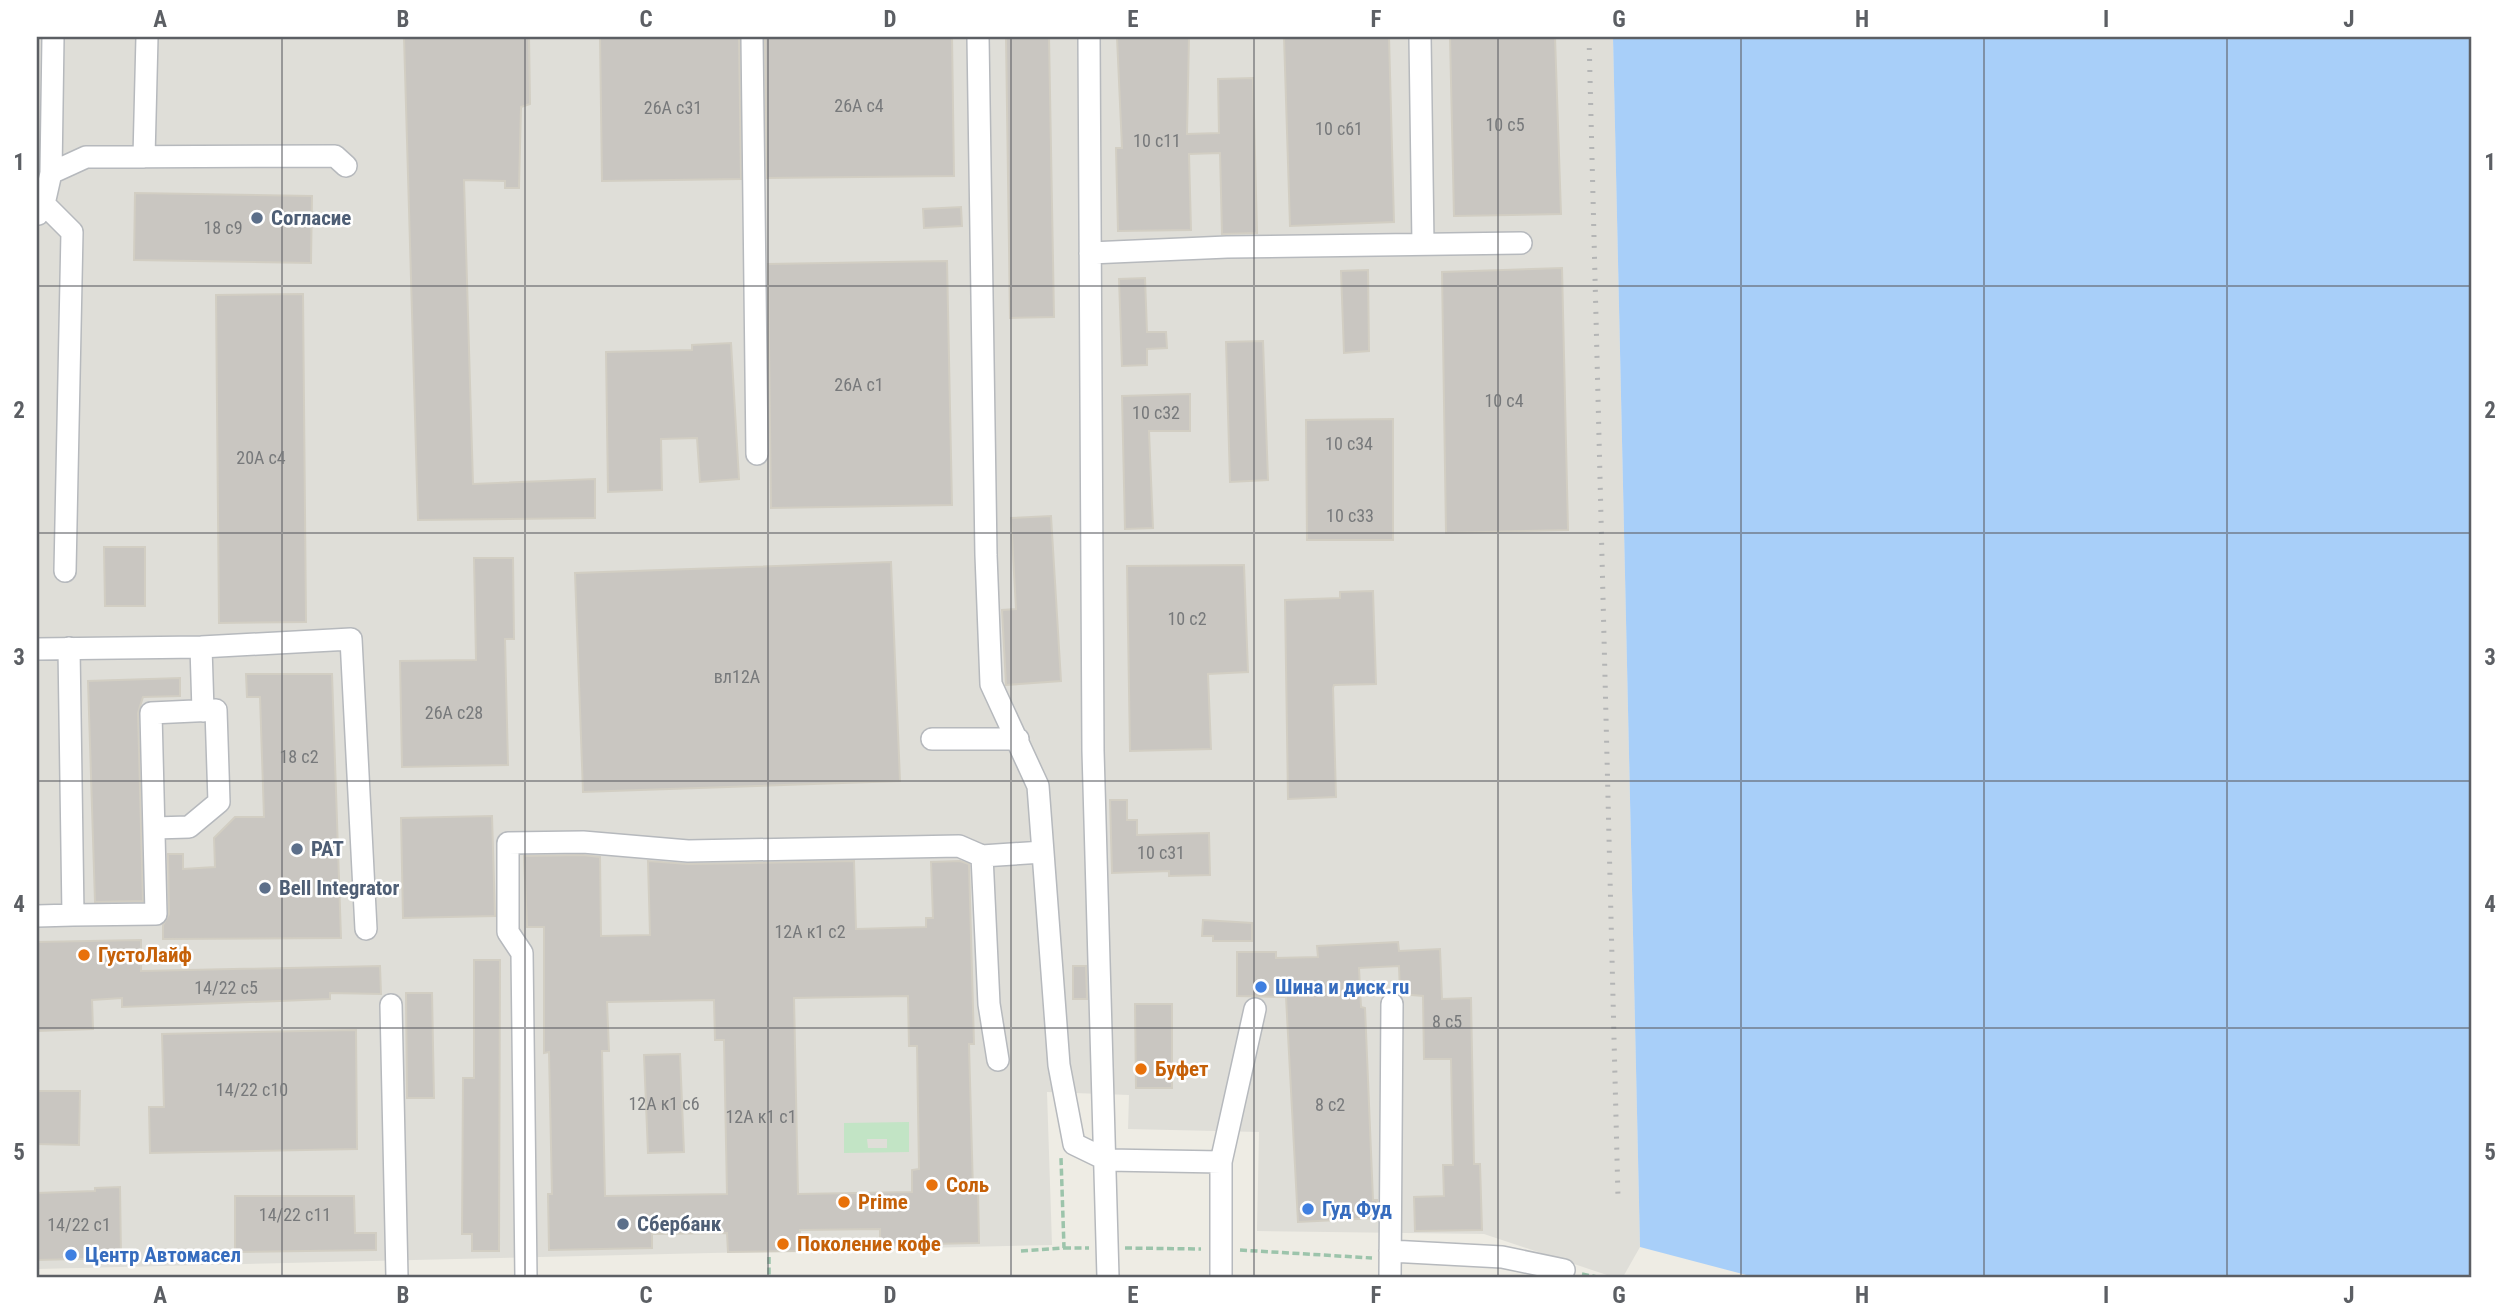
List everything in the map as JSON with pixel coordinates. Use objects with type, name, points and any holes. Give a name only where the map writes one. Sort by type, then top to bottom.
[{"type":"lane","points":[[53,37],[51,173],[41,210],[72,233],[65,571]]},
{"type":"lane","points":[[144,157],[146,37]]},
{"type":"lane","points":[[752,37],[757,454]]},
{"type":"lane","points":[[978,37],[990,684],[1038,786],[1059,1065],[1074,1144],[1107,1160],[1221,1162]]},
{"type":"lane","points":[[1089,37],[1093,751],[1107,1160],[1108,1277]]},
{"type":"lane","points":[[1420,37],[1423,244]]},
{"type":"lane","points":[[51,173],[86,157],[335,156],[346,166]]},
{"type":"lane","points":[[1090,253],[1227,247],[1521,243]]},
{"type":"lane","points":[[37,649],[201,647],[351,639],[366,929]]},
{"type":"lane","points":[[201,647],[203,711]]},
{"type":"lane","points":[[69,648],[73,915]]},
{"type":"lane","points":[[37,916],[156,914],[151,713],[216,710],[219,802],[189,827],[154,828]]},
{"type":"lane","points":[[932,739],[1018,739]]},
{"type":"lane","points":[[526,1277],[522,953],[508,932],[508,843],[583,842],[688,851],[958,846],[982,856],[1043,852]]},
{"type":"lane","points":[[982,856],[979,1005],[998,1060]]},
{"type":"lane","points":[[1390,1277],[1392,1004]]},
{"type":"lane","points":[[391,1005],[397,1277]]},
{"type":"lane","points":[[1221,1277],[1221,1162],[1255,1009]]},
{"type":"lane","points":[[1390,1251],[1502,1257],[1564,1270]]},
{"type":"path","points":[[1064,1248],[1060,1145],[1074,1144]]},
{"type":"path","points":[[1021,1251],[1078,1248]]},
{"type":"path","points":[[1132,1248],[1193,1248]]},
{"type":"path","points":[[1242,1250],[1369,1258]]},
{"type":"path","points":[[769,1257],[769,1277]]},
{"type":"shaded area","points":[[37,37],[1613,37],[1640,1247],[1623,1277],[1613,1277],[1484,1234],[1257,1231],[1259,1132],[1128,1129],[1129,1095],[1047,1092],[1052,1245],[37,1269]]},
{"type":"green space","points":[[909,1122],[909,1152],[844,1153],[844,1123]],"holes":[[[867,1139],[887,1139],[887,1148],[868,1148]]]},
{"type":"water","points":[[1613,37],[2472,37],[2472,1277],[1754,1277],[1640,1247]]},
{"type":"building","points":[[404,37],[529,37],[530,104],[521,107],[519,188],[505,188],[505,181],[464,180],[473,484],[595,479],[595,518],[418,520]]},
{"type":"building","points":[[600,37],[739,37],[741,179],[602,181]]},
{"type":"building","points":[[765,37],[952,37],[954,176],[767,178]]},
{"type":"building","points":[[1006,37],[1049,37],[1054,317],[1010,318]]},
{"type":"building","points":[[1117,37],[1189,37],[1187,134],[1219,133],[1218,79],[1253,78],[1257,233],[1222,234],[1220,153],[1189,154],[1191,230],[1118,231],[1116,148],[1122,148]]},
{"type":"building","points":[[1284,37],[1389,37],[1394,222],[1290,226]]},
{"type":"building","points":[[1450,37],[1555,37],[1561,214],[1454,216]]},
{"type":"building","points":[[135,193],[312,196],[311,263],[134,260]]},
{"type":"building","points":[[961,207],[962,226],[924,228],[923,209]]},
{"type":"building","points":[[947,261],[952,505],[771,508],[768,264]]},
{"type":"building","points":[[1562,268],[1568,530],[1446,533],[1442,272]]},
{"type":"building","points":[[1368,270],[1369,351],[1344,353],[1341,271]]},
{"type":"building","points":[[1145,278],[1147,332],[1166,332],[1167,348],[1147,349],[1147,365],[1122,366],[1119,279]]},
{"type":"building","points":[[303,294],[306,622],[219,623],[216,295]]},
{"type":"building","points":[[1263,341],[1268,480],[1230,482],[1226,342]]},
{"type":"building","points":[[731,343],[739,479],[700,482],[697,438],[661,439],[662,490],[608,492],[606,352],[692,350],[692,345]]},
{"type":"building","points":[[1190,394],[1190,431],[1149,431],[1153,528],[1125,529],[1122,396]]},
{"type":"building","points":[[1393,419],[1393,540],[1307,540],[1306,420]]},
{"type":"building","points":[[1051,516],[1061,681],[1006,685],[1002,610],[1016,609],[1011,518]]},
{"type":"building","points":[[104,547],[145,547],[145,606],[105,606]]},
{"type":"building","points":[[474,558],[513,558],[514,639],[505,639],[508,765],[402,767],[400,661],[476,660]]},
{"type":"building","points":[[891,562],[900,781],[583,792],[575,573]]},
{"type":"building","points":[[1244,565],[1248,672],[1208,674],[1211,749],[1130,751],[1127,566]]},
{"type":"building","points":[[1373,591],[1376,684],[1334,685],[1333,688],[1336,797],[1288,799],[1285,600],[1340,598],[1340,592]]},
{"type":"building","points":[[246,674],[332,674],[341,938],[163,939],[163,925],[169,914],[168,854],[183,854],[183,869],[215,867],[214,838],[235,817],[264,817],[260,697],[247,697]]},
{"type":"building","points":[[180,678],[180,696],[143,697],[138,713],[143,901],[95,902],[88,681]]},
{"type":"building","points":[[1110,800],[1127,800],[1127,820],[1137,820],[1137,835],[1209,833],[1210,875],[1169,876],[1169,871],[1112,873]]},
{"type":"building","points":[[492,816],[495,916],[403,918],[401,818]]},
{"type":"building","points":[[524,856],[600,857],[601,936],[650,935],[648,861],[688,864],[854,861],[856,929],[926,927],[926,918],[933,918],[931,862],[960,861],[969,864],[974,1044],[969,1044],[973,1191],[978,1191],[979,1243],[880,1245],[880,1229],[800,1230],[800,1251],[728,1252],[727,1233],[652,1234],[652,1248],[549,1250],[548,1194],[552,1194],[549,1052],[544,1053],[544,927],[527,927]],"holes":[[[908,996],[909,1046],[917,1046],[919,1169],[912,1170],[912,1192],[798,1194],[794,998]],[[714,1000],[715,1040],[724,1040],[727,1194],[605,1196],[602,1051],[609,1051],[607,1002]]]},
{"type":"building","points":[[1203,920],[1252,923],[1252,941],[1213,941],[1213,936],[1202,936]]},
{"type":"building","points":[[141,940],[141,971],[380,966],[381,994],[330,993],[330,999],[122,1007],[122,998],[92,1000],[93,1029],[37,1031],[37,942]]},
{"type":"building","points":[[1398,942],[1399,951],[1440,949],[1442,999],[1471,998],[1474,1164],[1480,1164],[1482,1230],[1415,1231],[1414,1197],[1444,1196],[1443,1165],[1453,1165],[1451,1059],[1424,1059],[1423,996],[1400,994],[1399,966],[1359,968],[1361,1007],[1365,1008],[1373,1200],[1377,1200],[1377,1218],[1298,1222],[1286,997],[1237,996],[1237,952],[1276,952],[1276,958],[1318,957],[1317,946]]},
{"type":"building","points":[[474,960],[500,960],[499,1251],[472,1251],[472,1234],[462,1234],[463,1078],[474,1078]]},
{"type":"building","points":[[1073,966],[1086,966],[1087,999],[1073,999]]},
{"type":"building","points":[[406,993],[432,993],[434,1098],[407,1098]]},
{"type":"building","points":[[1135,1004],[1172,1004],[1172,1088],[1136,1088]]},
{"type":"building","points":[[356,1030],[357,1149],[150,1153],[149,1107],[164,1107],[162,1034]]},
{"type":"building","points":[[680,1054],[684,1152],[648,1153],[644,1055]]},
{"type":"building","points":[[37,1091],[80,1091],[79,1145],[37,1144]]},
{"type":"building","points":[[120,1187],[121,1258],[37,1260],[37,1193],[95,1191],[95,1188]]},
{"type":"building","points":[[235,1196],[354,1196],[355,1233],[376,1233],[376,1250],[235,1252]]},
{"type":"railway","points":[[1589,37],[1618,1198]]},
{"type":"place","name":"Согласие","points":[[257,218]]},
{"type":"place","name":"РАТ","points":[[297,849]]},
{"type":"place","name":"Bell Integrator","points":[[265,888]]},
{"type":"place","name":"ГустоЛайф","points":[[84,955]]},
{"type":"place","name":"Шина и диск.ru","points":[[1261,987]]},
{"type":"place","name":"Буфет","points":[[1141,1069]]},
{"type":"place","name":"Соль","points":[[932,1185]]},
{"type":"place","name":"Prime","points":[[844,1202]]},
{"type":"place","name":"Гуд Фуд","points":[[1308,1209]]},
{"type":"place","name":"Сбербанк","points":[[623,1224]]},
{"type":"place","name":"Поколение кофе","points":[[783,1244]]},
{"type":"place","name":"Центр Автомасел","points":[[71,1255]]}]
